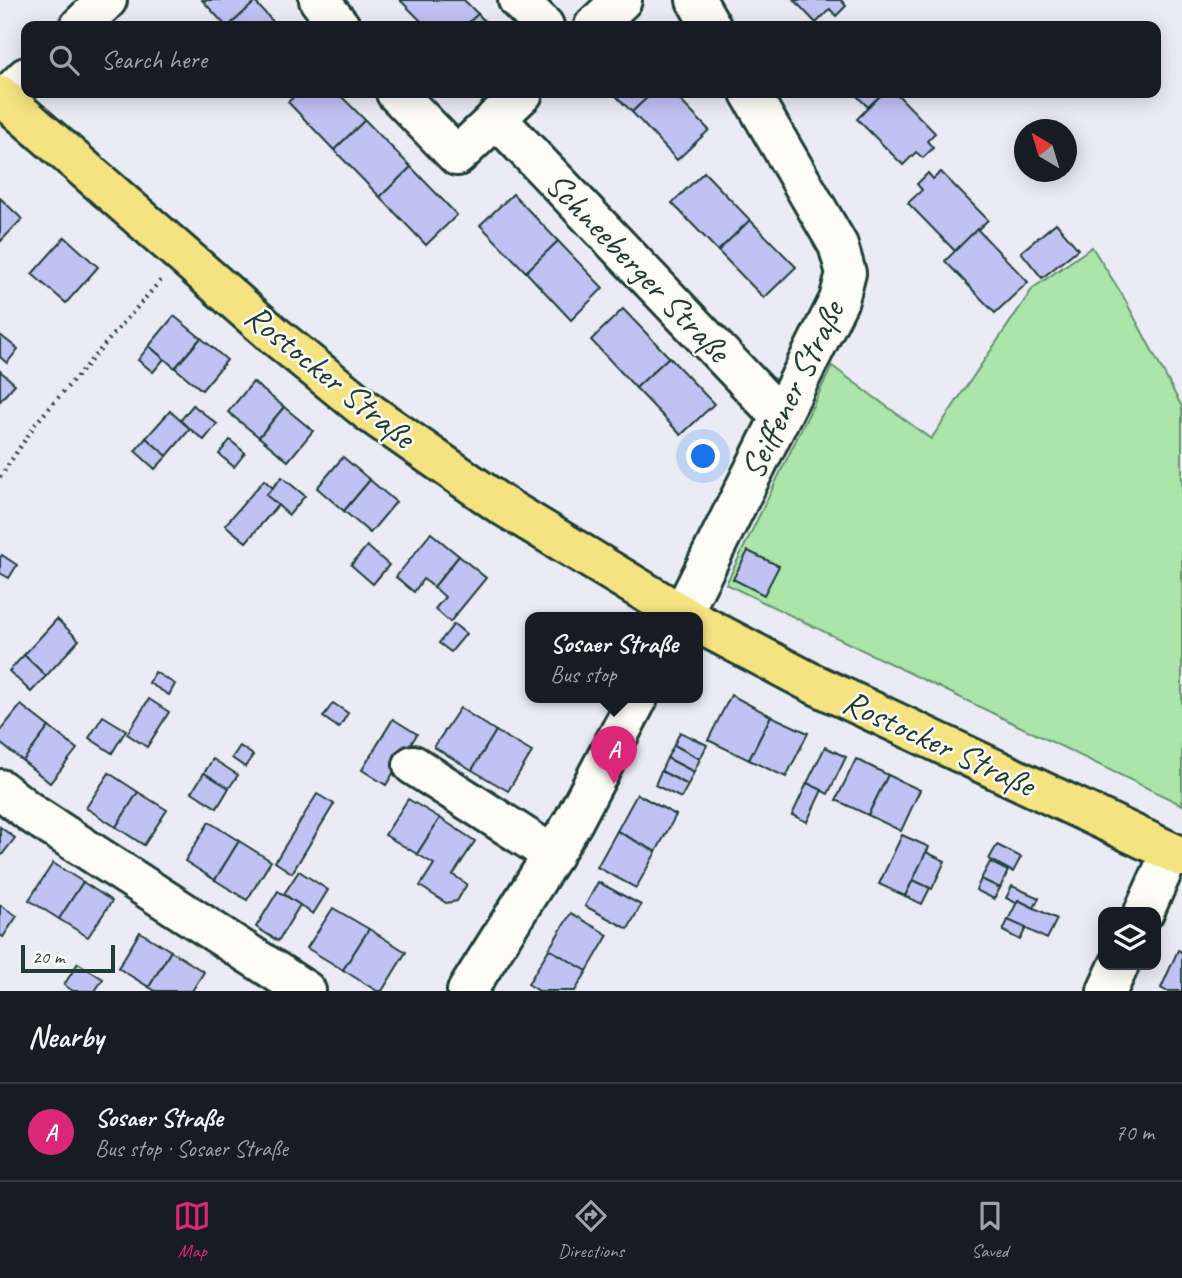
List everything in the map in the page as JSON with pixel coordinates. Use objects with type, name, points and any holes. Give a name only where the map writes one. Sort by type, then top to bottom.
[{"type":"main road","name":"Rostocker Straße","points":[[10,90],[183,255],[274,335],[370,413],[500,504],[677,612]]},
{"type":"main road","name":"Rostocker Straße","points":[[703,626],[810,682],[1177,855]]},
{"type":"street","points":[[85,21],[107,0]]},
{"type":"street","points":[[319,0],[336,21]]},
{"type":"street","points":[[519,0],[539,21]]},
{"type":"street","points":[[599,21],[622,0]]},
{"type":"street","points":[[696,0],[708,21]]},
{"type":"street","name":"Schneeberger Straße","points":[[401,98],[457,156],[510,105],[780,416]]},
{"type":"street","name":"Seiffener Straße","points":[[690,612],[780,416],[839,300],[846,273],[838,245],[753,98]]},
{"type":"street","points":[[467,991],[553,855],[593,786],[635,703]]},
{"type":"street","points":[[413,765],[553,855]]},
{"type":"street","points":[[0,789],[32,814],[306,991]]},
{"type":"street","points":[[1147,907],[1177,855]]},
{"type":"street","points":[[1107,991],[1117,970]]},
{"type":"path","points":[[0,477],[37,422],[183,255]]},
{"type":"green space","points":[[1092,247],[1123,296],[1182,407],[1182,805],[726,584],[832,366],[931,439],[1033,288]]},
{"type":"building","points":[[202,0],[258,0],[235,21],[221,21]]},
{"type":"building","points":[[400,0],[464,0],[478,14],[470,21],[421,21]]},
{"type":"building","points":[[794,0],[841,0],[846,6],[836,16],[830,9],[818,21],[814,21]]},
{"type":"building","points":[[255,2],[272,21],[234,21]]},
{"type":"building","points":[[478,14],[484,21],[470,21]]},
{"type":"building","points":[[292,98],[343,98],[365,120],[334,150],[288,102]]},
{"type":"building","points":[[618,98],[647,98],[632,112]]},
{"type":"building","points":[[647,98],[678,98],[709,130],[677,160],[632,112]]},
{"type":"building","points":[[859,98],[878,98],[868,107]]},
{"type":"building","points":[[878,98],[901,98],[935,133],[927,141],[933,148],[923,158],[916,152],[903,165],[857,119]]},
{"type":"building","points":[[365,120],[411,167],[380,197],[334,150]]},
{"type":"building","points":[[411,167],[457,215],[426,245],[380,197]]},
{"type":"building","points":[[704,172],[750,220],[718,251],[672,203]]},
{"type":"building","points":[[941,172],[988,220],[955,251],[908,203],[922,190],[917,184],[928,173],[933,179]]},
{"type":"building","points":[[513,194],[558,241],[526,272],[480,225]]},
{"type":"building","points":[[0,198],[22,219],[0,242]]},
{"type":"building","points":[[750,220],[796,267],[764,298],[718,251]]},
{"type":"building","points":[[1056,223],[1078,249],[1042,278],[1021,252]]},
{"type":"building","points":[[977,229],[1028,282],[995,313],[945,261]]},
{"type":"building","points":[[65,237],[98,267],[66,303],[32,274]]},
{"type":"building","points":[[558,241],[603,288],[571,320],[526,272]]},
{"type":"building","points":[[623,309],[669,357],[636,388],[591,340]]},
{"type":"building","points":[[174,316],[201,338],[175,368],[149,346]]},
{"type":"building","points":[[0,335],[18,349],[7,363],[0,357]]},
{"type":"building","points":[[201,338],[227,360],[202,390],[175,368]]},
{"type":"building","points":[[149,346],[164,359],[153,372],[138,360]]},
{"type":"building","points":[[669,357],[714,404],[681,435],[636,388]]},
{"type":"building","points":[[0,371],[15,384],[0,401]]},
{"type":"building","points":[[253,382],[284,407],[259,437],[228,412]]},
{"type":"building","points":[[193,405],[217,424],[204,440],[180,421]]},
{"type":"building","points":[[284,407],[313,431],[288,461],[259,437]]},
{"type":"building","points":[[170,411],[190,429],[167,456],[146,438]]},
{"type":"building","points":[[146,438],[167,456],[155,469],[135,451]]},
{"type":"building","points":[[230,440],[245,453],[234,467],[219,454]]},
{"type":"building","points":[[343,457],[370,480],[344,511],[317,488]]},
{"type":"building","points":[[282,477],[305,496],[289,515],[266,495]]},
{"type":"building","points":[[264,480],[273,488],[266,495],[278,505],[246,542],[225,525]]},
{"type":"building","points":[[370,480],[396,502],[370,533],[344,511]]},
{"type":"building","points":[[431,533],[459,556],[434,587],[423,579],[414,592],[396,577]]},
{"type":"building","points":[[367,546],[389,565],[373,584],[351,565]]},
{"type":"building","points":[[748,551],[779,566],[764,595],[733,579]]},
{"type":"building","points":[[2,555],[17,565],[9,578],[0,573]]},
{"type":"building","points":[[459,556],[486,578],[450,622],[435,609],[445,597],[434,587]]},
{"type":"building","points":[[57,619],[79,640],[46,676],[24,655]]},
{"type":"building","points":[[454,624],[466,634],[451,652],[439,643]]},
{"type":"building","points":[[24,655],[46,676],[31,692],[9,671]]},
{"type":"building","points":[[155,672],[175,684],[169,695],[149,683]]},
{"type":"building","points":[[731,695],[771,716],[749,760],[708,740]]},
{"type":"building","points":[[149,699],[169,712],[147,747],[127,734]]},
{"type":"building","points":[[333,703],[348,713],[339,728],[323,717]]},
{"type":"building","points":[[21,705],[49,727],[23,761],[0,743],[0,731]]},
{"type":"building","points":[[460,708],[496,731],[472,770],[434,747]]},
{"type":"building","points":[[103,716],[126,730],[112,753],[89,738]]},
{"type":"building","points":[[771,716],[808,733],[786,777],[749,760]]},
{"type":"building","points":[[393,719],[417,734],[386,785],[362,770]]},
{"type":"building","points":[[49,727],[77,749],[50,783],[23,761]]},
{"type":"building","points":[[496,731],[532,752],[508,791],[472,770]]},
{"type":"building","points":[[680,732],[707,745],[700,759],[674,745]]},
{"type":"building","points":[[674,745],[700,759],[694,772],[667,758]]},
{"type":"building","points":[[240,746],[253,755],[245,767],[232,758]]},
{"type":"building","points":[[825,747],[846,757],[828,794],[807,783]]},
{"type":"building","points":[[667,758],[694,772],[688,785],[661,771]]},
{"type":"building","points":[[213,759],[238,775],[229,788],[204,773]]},
{"type":"building","points":[[856,759],[888,775],[868,815],[836,800]]},
{"type":"building","points":[[661,771],[688,785],[681,798],[655,785]]},
{"type":"building","points":[[109,773],[138,792],[116,827],[86,808]]},
{"type":"building","points":[[204,773],[229,788],[217,808],[192,792]]},
{"type":"building","points":[[888,775],[920,790],[901,831],[868,815]]},
{"type":"building","points":[[807,783],[822,790],[807,822],[792,815]]},
{"type":"building","points":[[138,792],[167,810],[144,845],[116,827]]},
{"type":"building","points":[[317,794],[334,804],[292,873],[275,862]]},
{"type":"building","points":[[637,794],[676,815],[656,852],[617,831]]},
{"type":"building","points":[[408,799],[440,818],[417,854],[385,835]]},
{"type":"building","points":[[440,818],[475,841],[453,875],[467,884],[457,901],[446,903],[420,886],[434,864],[417,854]]},
{"type":"building","points":[[209,822],[239,841],[215,880],[185,861]]},
{"type":"building","points":[[0,827],[15,838],[0,857]]},
{"type":"building","points":[[617,831],[656,852],[636,888],[597,867]]},
{"type":"building","points":[[902,835],[929,847],[905,896],[879,884]]},
{"type":"building","points":[[239,841],[271,861],[247,900],[215,880]]},
{"type":"building","points":[[997,845],[1021,857],[1013,872],[989,859]]},
{"type":"building","points":[[926,852],[945,861],[932,889],[913,880]]},
{"type":"building","points":[[990,862],[1008,871],[1000,888],[981,879]]},
{"type":"building","points":[[53,863],[83,882],[59,919],[29,900]]},
{"type":"building","points":[[299,871],[328,890],[313,914],[284,894]]},
{"type":"building","points":[[981,879],[1000,888],[994,899],[976,890]]},
{"type":"building","points":[[913,880],[930,888],[922,904],[905,896]]},
{"type":"building","points":[[83,882],[112,901],[88,937],[59,919]]},
{"type":"building","points":[[598,882],[641,905],[628,929],[585,906]]},
{"type":"building","points":[[1012,886],[1039,898],[1034,908],[1018,900],[1016,903],[1006,898]]},
{"type":"building","points":[[278,891],[300,905],[278,941],[256,927]]},
{"type":"building","points":[[1018,900],[1057,919],[1047,939],[1008,920]]},
{"type":"building","points":[[0,905],[17,916],[3,937],[0,935]]},
{"type":"building","points":[[333,908],[369,929],[343,970],[307,948]]},
{"type":"building","points":[[571,913],[608,935],[587,971],[549,949]]},
{"type":"building","points":[[1008,920],[1026,928],[1020,940],[1003,931]]},
{"type":"building","points":[[369,929],[406,952],[382,991],[377,991],[343,970]]},
{"type":"building","points":[[140,932],[171,951],[149,987],[118,968]]},
{"type":"building","points":[[549,949],[587,971],[575,991],[539,991],[528,984]]},
{"type":"building","points":[[1178,950],[1182,952],[1182,991],[1166,991],[1161,988]]},
{"type":"building","points":[[171,951],[204,972],[192,991],[155,991],[149,987]]},
{"type":"building","points":[[78,963],[103,979],[95,991],[73,991],[64,985]]},
{"type":"place","name":"Sosaer Straße","points":[[614,784]]}]
